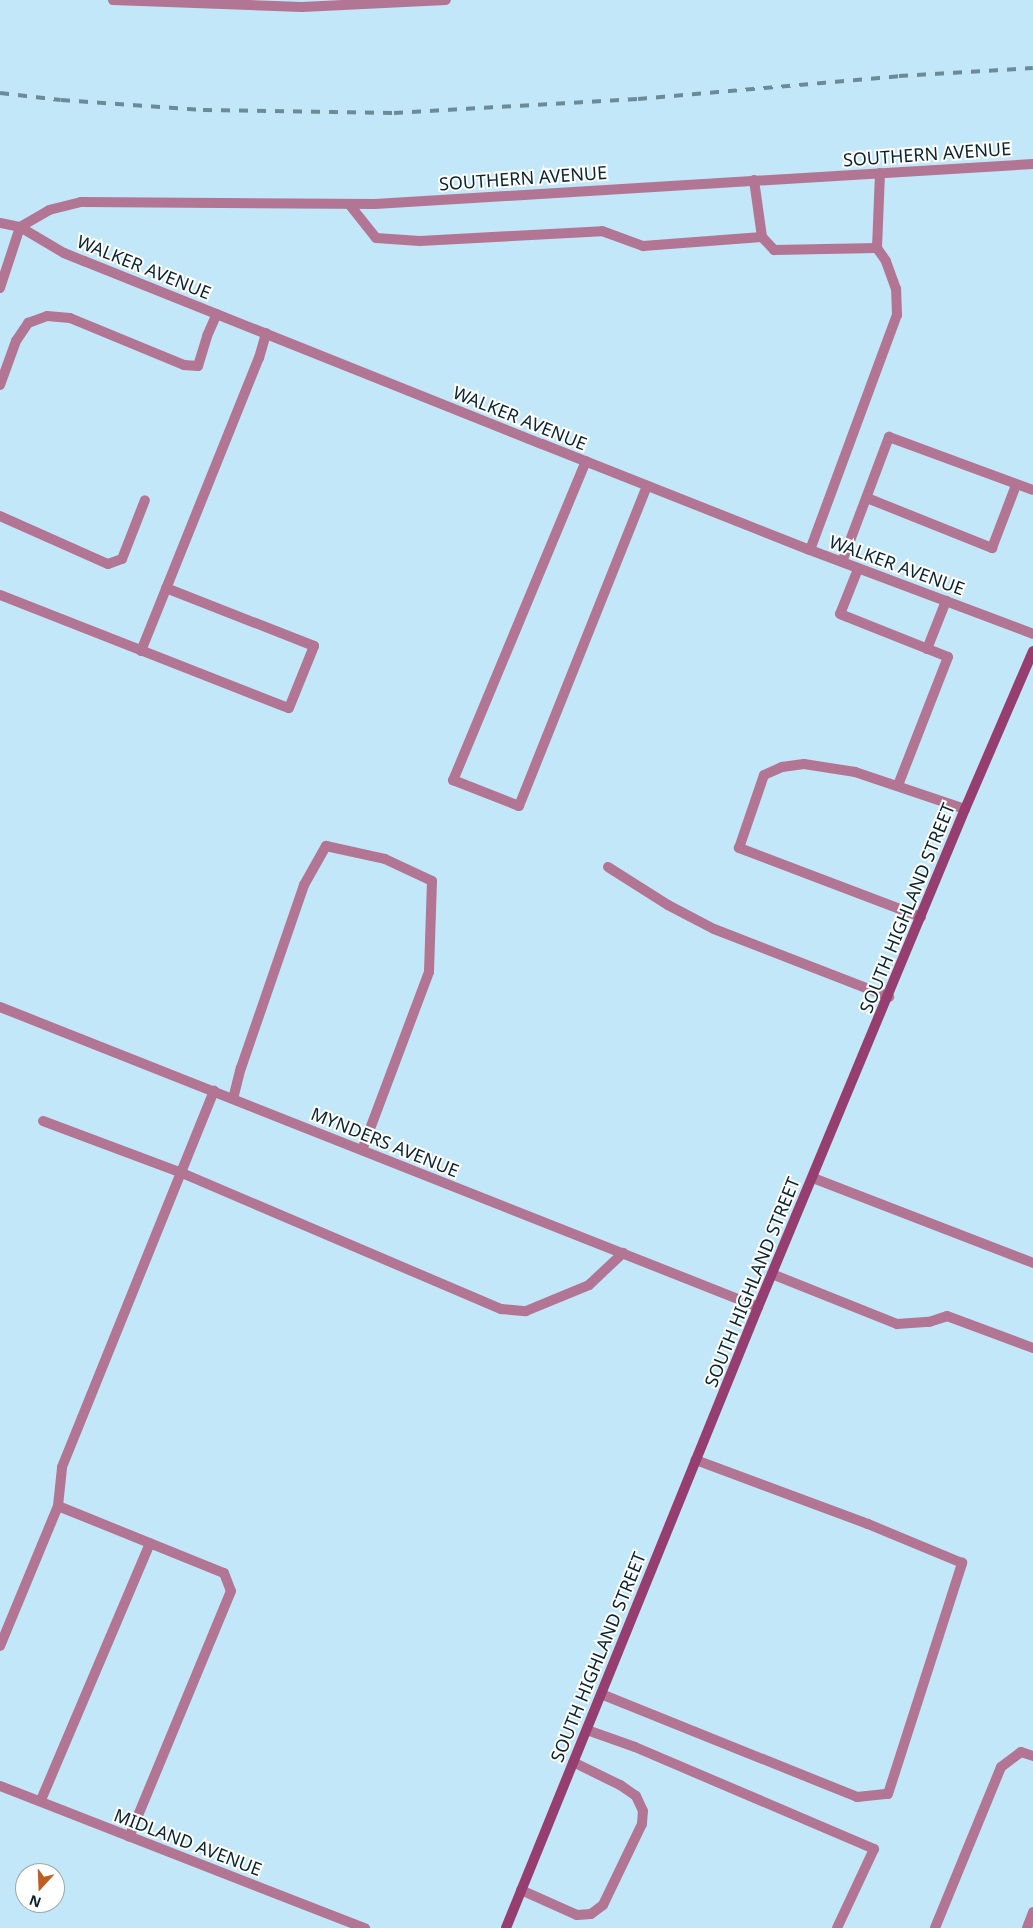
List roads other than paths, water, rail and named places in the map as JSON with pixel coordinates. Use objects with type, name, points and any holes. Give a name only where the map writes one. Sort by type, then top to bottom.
[{"type":"main road","name":"SOUTH HIGHLAND STREET","points":[[506,1928],[758,1307],[889,997],[965,809],[1033,651]]},
{"type":"street","points":[[113,0],[248,3],[302,7],[361,2],[446,0]]},
{"type":"street","name":"SOUTHERN AVENUE","points":[[20,227],[49,210],[81,202],[349,204],[1033,164]]},
{"type":"street","points":[[810,550],[897,315],[896,289],[886,261],[878,248],[880,173]]},
{"type":"street","points":[[754,180],[762,237],[774,250],[878,248]]},
{"type":"street","points":[[349,204],[376,238],[420,242],[602,231],[643,246],[762,237]]},
{"type":"street","name":"WALKER AVENUE","points":[[0,223],[20,227],[64,253],[647,486],[858,569],[1033,634]]},
{"type":"street","points":[[0,288],[20,227]]},
{"type":"street","points":[[0,384],[16,341],[28,322],[47,316],[70,318],[184,365],[198,366],[207,336],[217,314]]},
{"type":"street","points":[[141,651],[259,358],[266,333]]},
{"type":"street","points":[[842,562],[889,437],[1033,490]]},
{"type":"street","points":[[586,461],[453,780],[520,806],[647,486]]},
{"type":"street","points":[[867,498],[992,548],[1016,485]]},
{"type":"street","points":[[0,516],[108,564],[122,559],[145,500]]},
{"type":"street","points":[[858,569],[840,614],[948,657],[898,786]]},
{"type":"street","points":[[0,595],[289,708],[314,646],[166,588]]},
{"type":"street","points":[[928,649],[946,601]]},
{"type":"street","points":[[921,917],[739,848],[764,776],[782,767],[804,764],[847,770],[965,809]]},
{"type":"street","points":[[234,1099],[241,1068],[304,885],[326,846],[385,859],[432,881],[429,972],[362,1150]]},
{"type":"street","points":[[608,867],[668,905],[714,930],[889,997]]},
{"type":"street","name":"MYNDERS AVENUE","points":[[0,1007],[758,1307]]},
{"type":"street","points":[[0,1646],[58,1506],[62,1467],[214,1091]]},
{"type":"street","points":[[43,1121],[182,1173],[501,1309],[526,1311],[589,1284],[623,1253]]},
{"type":"street","points":[[813,1178],[1033,1263]]},
{"type":"street","points":[[772,1274],[897,1324],[929,1322],[948,1316],[1033,1348]]},
{"type":"street","points":[[601,1694],[857,1797],[888,1794],[962,1563],[868,1524],[696,1460]]},
{"type":"street","points":[[58,1506],[224,1573],[232,1591],[129,1837]]},
{"type":"street","points":[[40,1800],[150,1543]]},
{"type":"street","points":[[587,1730],[635,1747],[874,1849],[837,1928]]},
{"type":"street","points":[[935,1928],[1001,1767],[1020,1752],[1033,1756]]},
{"type":"street","points":[[521,1890],[577,1915],[591,1914],[603,1905],[642,1824],[643,1811],[636,1796],[620,1785],[573,1762]]},
{"type":"street","name":"MIDLAND AVENUE","points":[[0,1786],[365,1928]]},
{"type":"street","points":[[1027,1928],[1033,1912]]},
{"type":"railway","points":[[0,93],[61,100],[203,110],[394,113],[638,99],[899,76],[1033,68]]}]
